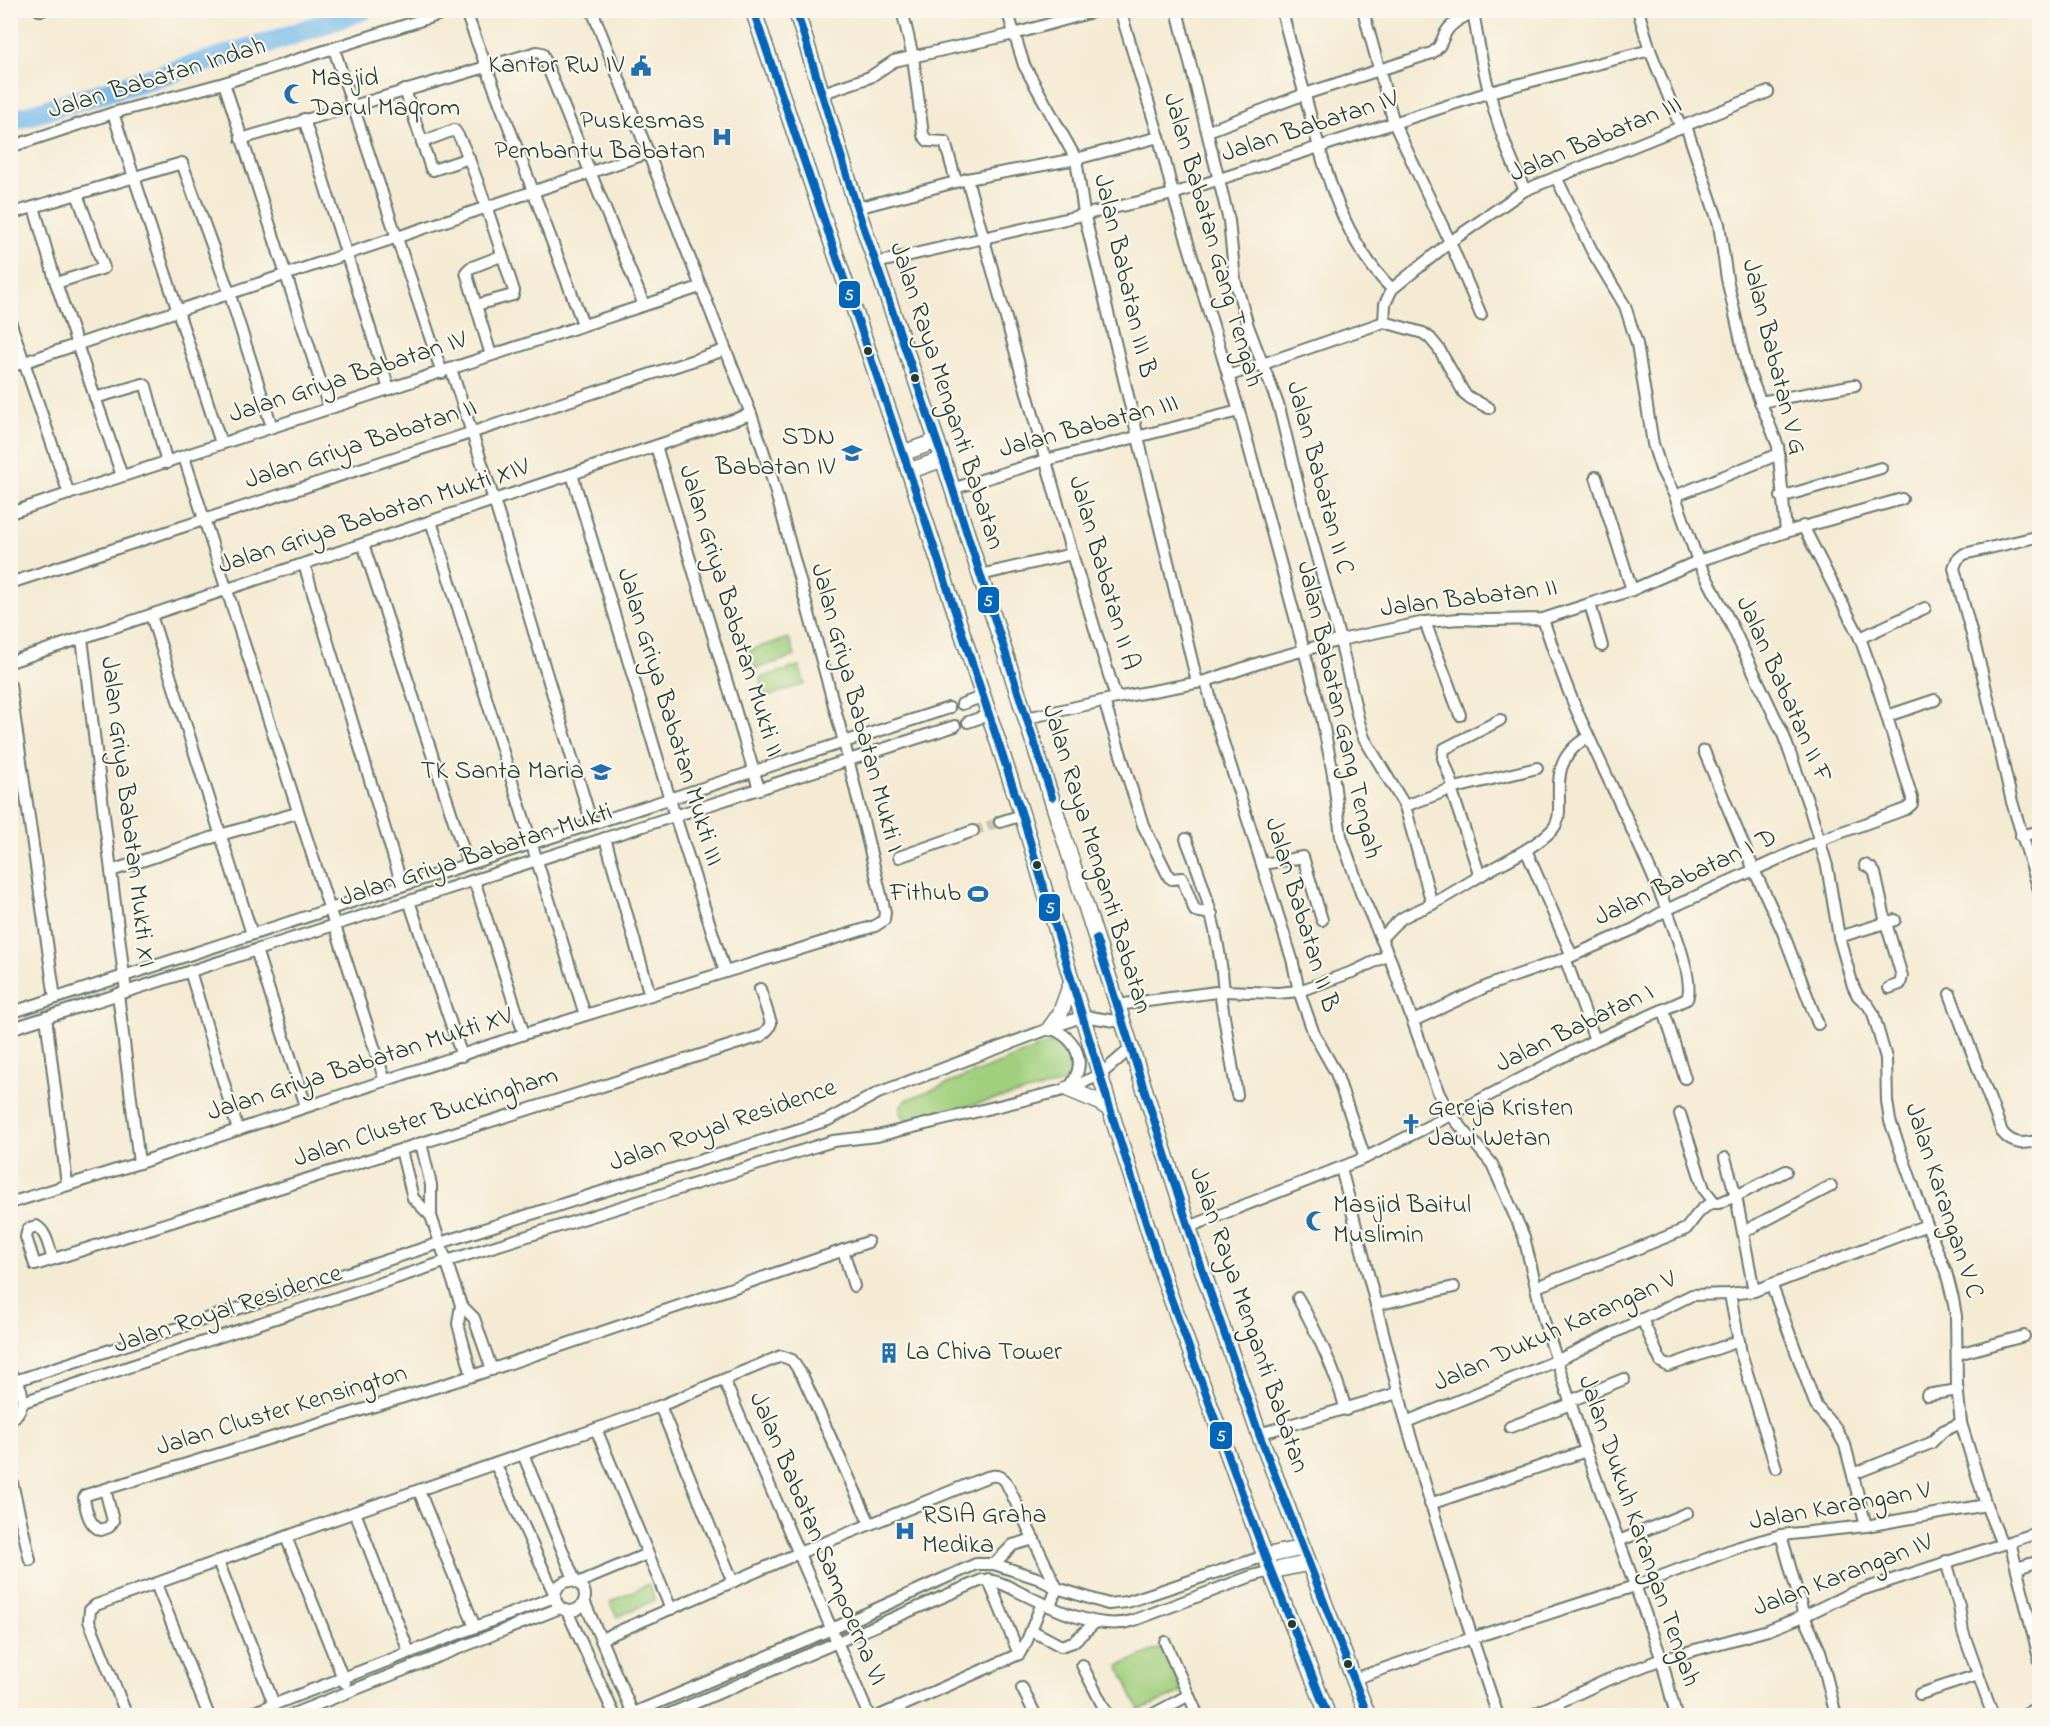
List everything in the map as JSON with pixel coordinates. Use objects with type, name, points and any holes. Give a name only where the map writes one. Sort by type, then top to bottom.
[{"type":"main road","name":"Jalan Raya Menganti Babatan","points":[[753,10],[927,465],[982,697],[1022,815],[1072,981],[1086,1017],[1103,1073],[1110,1109],[1165,1282],[1328,1716]]},
{"type":"main road","name":"Jalan Raya Menganti Babatan","points":[[796,10],[876,263],[920,447],[927,465],[952,489],[1027,718],[1129,1050],[1297,1549],[1368,1716]]},
{"type":"main road","points":[[1050,1028],[1060,1014],[1072,981]]},
{"type":"main road","points":[[1068,1089],[1083,1094],[1110,1109]]},
{"type":"main road","points":[[1272,1563],[1297,1549]]},
{"type":"main road","points":[[1272,1563],[1304,1564]]},
{"type":"street","name":"Jalan Babatan Indah","points":[[10,147],[113,113],[224,83],[334,49],[453,10]]},
{"type":"street","points":[[465,10],[484,66],[534,190],[583,324]]},
{"type":"street","points":[[592,10],[725,350]]},
{"type":"street","points":[[902,10],[913,57]]},
{"type":"street","points":[[1007,10],[1024,65],[1076,159]]},
{"type":"street","points":[[823,93],[870,77],[894,61],[1014,34],[1099,10]]},
{"type":"street","name":"Jalan Babatan Gang Tengah","points":[[1120,10],[1239,411],[1304,650],[1333,774],[1341,836],[1439,1094],[1451,1115],[1492,1164],[1524,1238],[1556,1360]]},
{"type":"street","name":"Jalan Babatan II C","points":[[1177,10],[1229,221],[1236,280],[1248,326],[1279,406],[1359,722],[1365,738],[1405,806],[1431,899]]},
{"type":"street","points":[[1282,10],[1294,62],[1336,202],[1375,272],[1392,289],[1385,304],[1384,322]]},
{"type":"street","points":[[1363,10],[1394,123],[1450,242],[1481,315]]},
{"type":"street","name":"Jalan Babatan V G","points":[[1638,10],[1650,50],[1683,127],[1719,224],[1736,326],[1747,368],[1779,454],[1785,532]]},
{"type":"street","points":[[1208,130],[1305,94],[1432,53],[1440,46],[1446,30],[1476,11],[1498,126],[1510,159],[1525,189]]},
{"type":"street","points":[[334,49],[397,237],[494,500],[592,824]]},
{"type":"street","name":"Jalan Babatan IV","points":[[876,263],[1173,194],[1490,92],[1650,50]]},
{"type":"street","points":[[241,139],[484,66],[537,51],[542,52],[644,305]]},
{"type":"street","name":"Jalan Babatan II A","points":[[913,57],[923,135],[928,141],[945,142],[962,180],[983,238],[1072,554],[1116,698]]},
{"type":"street","points":[[224,83],[329,408]]},
{"type":"street","points":[[405,90],[430,167],[433,170],[469,158]]},
{"type":"street","name":"Jalan Babatan III","points":[[1392,289],[1450,242],[1525,189],[1768,92]]},
{"type":"street","points":[[113,113],[221,443]]},
{"type":"street","points":[[304,119],[389,389]]},
{"type":"street","points":[[422,142],[456,131],[469,158],[486,207],[514,293],[476,305]]},
{"type":"street","points":[[857,208],[962,180],[1076,159],[1159,137]]},
{"type":"street","points":[[10,367],[648,153]]},
{"type":"street","name":"Jalan Babatan III B","points":[[1076,159],[1084,213],[1138,437]]},
{"type":"street","points":[[10,214],[180,162],[184,164],[230,292],[272,427]]},
{"type":"street","name":"Jalan Babatan II F","points":[[1556,177],[1592,251],[1625,306],[1637,344],[1653,444],[1661,469],[1675,496],[1698,561],[1731,624],[1783,734],[1820,840]]},
{"type":"street","points":[[56,283],[104,268],[78,194]]},
{"type":"street","points":[[34,207],[56,283],[122,476]]},
{"type":"street","points":[[491,356],[466,272],[470,268],[501,256]]},
{"type":"street","name":"Jalan Griya Babatan IV","points":[[12,512],[700,287]]},
{"type":"street","points":[[10,321],[69,494]]},
{"type":"street","points":[[1228,376],[1384,322],[1423,333],[1430,338],[1439,349],[1464,393],[1489,408]]},
{"type":"street","name":"Jalan Griya Babatan Mukti I","points":[[724,972],[875,926],[884,920],[885,912],[844,742],[770,471],[751,414],[725,350]]},
{"type":"street","name":"Jalan Griya Babatan II","points":[[10,583],[725,350]]},
{"type":"street","points":[[95,398],[143,384],[146,386],[167,463]]},
{"type":"street","points":[[1760,402],[1855,385]]},
{"type":"street","name":"Jalan Babatan III","points":[[952,489],[1046,460],[1239,411]]},
{"type":"street","name":"Jalan Griya Babatan Mukti XIV","points":[[10,662],[751,414]]},
{"type":"street","name":"Jalan Babatan II B","points":[[1138,437],[1201,682],[1216,720],[1263,864],[1292,959],[1297,985],[1314,1034],[1336,1073],[1365,1158]]},
{"type":"street","name":"Jalan Griya Babatan Mukti II","points":[[656,446],[759,789]]},
{"type":"street","points":[[1675,496],[1779,454]]},
{"type":"street","points":[[184,457],[385,1081]]},
{"type":"street","points":[[1781,497],[1881,468]]},
{"type":"street","name":"Jalan Griya Babatan Mukti III","points":[[572,474],[724,972]]},
{"type":"street","points":[[1596,477],[1632,590]]},
{"type":"street","name":"Jalan Babatan II","points":[[1027,718],[1201,682],[1340,640],[1425,622],[1543,618],[1632,590],[1698,561],[1803,526],[1902,499]]},
{"type":"street","points":[[10,500],[12,512]]},
{"type":"street","points":[[431,521],[585,1015]]},
{"type":"street","points":[[1803,526],[1859,635],[1912,798],[1912,804],[1906,809],[1820,840]]},
{"type":"street","points":[[2040,536],[1964,554],[1957,560],[1954,568],[1982,672],[2021,836],[2040,893]]},
{"type":"street","points":[[363,544],[468,864]]},
{"type":"street","points":[[980,575],[1072,554]]},
{"type":"street","points":[[304,564],[402,885]]},
{"type":"street","points":[[1590,604],[1602,646]]},
{"type":"street","points":[[1859,635],[1926,608]]},
{"type":"street","points":[[151,615],[252,934]]},
{"type":"street","name":"Jalan Babatan I","points":[[1189,1227],[1365,1158],[1595,1040],[1687,999],[1690,987],[1688,970],[1666,910],[1626,813],[1586,733],[1562,676],[1543,618]]},
{"type":"street","points":[[1425,622],[1460,715]]},
{"type":"street","name":"Jalan Griya Babatan Mukti XI","points":[[82,638],[125,975],[122,993],[139,1163]]},
{"type":"street","points":[[10,686],[55,998]]},
{"type":"street","points":[[962,704],[982,697]]},
{"type":"street","points":[[1887,716],[1935,700]]},
{"type":"street","points":[[1104,701],[1143,825],[1170,878],[1182,878],[1195,911],[1212,914]]},
{"type":"street","name":"Jalan Griya Babatan Mukti","points":[[10,1013],[947,709],[952,727],[10,1029]]},
{"type":"street","points":[[968,722],[988,715]]},
{"type":"street","points":[[1479,872],[1443,758],[1444,749],[1500,720]]},
{"type":"street","points":[[1378,934],[1431,899],[1479,872],[1526,850],[1554,828],[1558,815],[1561,768],[1569,752],[1586,733]]},
{"type":"street","points":[[1704,751],[1782,930],[1818,1024]]},
{"type":"street","points":[[1405,806],[1453,788],[1537,768]]},
{"type":"street","points":[[111,871],[220,835],[297,813]]},
{"type":"street","points":[[1000,822],[1022,815]]},
{"type":"street","points":[[899,857],[973,831]]},
{"type":"street","points":[[2021,836],[2040,831]]},
{"type":"street","points":[[605,838],[650,995]]},
{"type":"street","points":[[1186,839],[1204,884],[1212,914],[1237,1095]]},
{"type":"street","name":"Jalan Babatan I D","points":[[1413,1021],[1492,984],[1568,957],[1634,929],[1666,910],[1820,840]]},
{"type":"street","name":"Jalan Karangan V C","points":[[1820,840],[1827,866],[1839,937],[1855,993],[1868,1005],[1872,1013],[1886,1058],[1888,1112],[1927,1225],[1946,1272],[1953,1299],[1961,1423],[1986,1505],[2017,1568],[2040,1662]]},
{"type":"street","name":"Jalan Babatan I D","points":[[1526,850],[1568,957],[1595,1040]]},
{"type":"street","points":[[1263,864],[1303,857],[1323,920]]},
{"type":"street","points":[[1865,865],[1875,873],[1890,921],[1902,979],[1898,986],[1889,988]]},
{"type":"street","points":[[474,880],[524,1034]]},
{"type":"street","points":[[409,901],[462,1056]]},
{"type":"street","points":[[1839,937],[1890,921]]},
{"type":"street","points":[[256,950],[306,1106]]},
{"type":"street","name":"Jalan Royal Residence","points":[[14,1376],[828,1120],[878,1092],[1050,1028],[1086,1017],[1118,1016],[1223,988],[1278,993],[1297,985],[1355,971],[1388,955]]},
{"type":"street","points":[[190,971],[238,1130]]},
{"type":"street","name":"Jalan Griya Babatan Mukti XV","points":[[10,1203],[139,1163],[524,1034],[724,972]]},
{"type":"street","name":"Jalan Cluster Buckingham","points":[[54,1259],[761,1036],[771,1023],[760,988]]},
{"type":"street","points":[[1950,994],[2002,1132],[2011,1141],[2018,1143],[2040,1140]]},
{"type":"street","points":[[1664,1011],[1685,1078]]},
{"type":"street","points":[[46,1017],[67,1184]]},
{"type":"street","points":[[1050,1028],[1067,1037],[1077,1053],[1078,1073],[1068,1089]]},
{"type":"street","name":"Jalan Royal Residence","points":[[23,1402],[447,1261],[833,1141],[878,1136],[1068,1089],[1103,1073],[1129,1050]]},
{"type":"street","points":[[1680,1114],[1704,1189],[1714,1202]]},
{"type":"street","points":[[421,1143],[431,1185],[431,1216],[461,1305],[458,1324],[472,1376]]},
{"type":"street","points":[[401,1150],[413,1198],[431,1216]]},
{"type":"street","points":[[1725,1158],[1736,1196],[1754,1291]]},
{"type":"street","points":[[1341,1168],[1406,1422],[1498,1716]]},
{"type":"street","points":[[1536,1287],[1686,1229],[1698,1211],[1714,1202],[1719,1203],[1736,1196],[1786,1171]]},
{"type":"street","points":[[1743,1232],[1831,1186]]},
{"type":"street","name":"Jalan Dukuh Karangan V","points":[[1406,1422],[1556,1360],[1692,1295],[1730,1294],[1772,1286],[1927,1225]]},
{"type":"street","name":"Jalan Cluster Kensington","points":[[105,1489],[492,1370],[868,1242]]},
{"type":"street","points":[[843,1250],[854,1286]]},
{"type":"street","points":[[1772,1286],[1816,1406],[1836,1429],[1845,1446],[1866,1526]]},
{"type":"street","points":[[1376,1305],[1454,1287]]},
{"type":"street","points":[[1730,1294],[1748,1381],[1776,1468]]},
{"type":"street","points":[[1298,1298],[1325,1348],[1340,1386],[1346,1410]]},
{"type":"street","points":[[461,1305],[474,1318],[492,1370]]},
{"type":"street","points":[[1642,1319],[1662,1364],[1668,1366],[1739,1341]]},
{"type":"street","points":[[1958,1354],[2024,1336]]},
{"type":"street","points":[[128,1716],[89,1621],[90,1610],[96,1605],[660,1406],[781,1356],[792,1360],[803,1377],[870,1524]]},
{"type":"street","name":"Jalan Dukuh Karangan Tengah","points":[[1556,1360],[1586,1451],[1662,1659],[1676,1716]]},
{"type":"street","points":[[10,1421],[20,1411],[23,1402],[21,1387],[14,1376]]},
{"type":"street","points":[[1510,1427],[1624,1379]]},
{"type":"street","name":"Jalan Babatan Sampoerna VI","points":[[724,1380],[869,1716]]},
{"type":"street","points":[[1927,1395],[1958,1390]]},
{"type":"street","points":[[1259,1434],[1398,1394]]},
{"type":"street","points":[[660,1406],[734,1582]]},
{"type":"street","points":[[1853,1474],[1931,1443],[1943,1431],[1961,1423]]},
{"type":"street","points":[[596,1429],[671,1609]]},
{"type":"street","points":[[1430,1504],[1586,1451]]},
{"type":"street","points":[[524,1454],[576,1582],[584,1591],[584,1601],[636,1713]]},
{"type":"street","points":[[496,1465],[554,1595],[564,1610],[615,1716]]},
{"type":"street","points":[[10,1474],[30,1560]]},
{"type":"street","points":[[601,1640],[799,1553],[979,1480],[999,1476],[1006,1482],[1057,1588]]},
{"type":"street","points":[[419,1491],[475,1627]]},
{"type":"street","name":"Jalan Karangan V","points":[[1635,1586],[1736,1548],[1781,1535],[1866,1526],[1986,1505]]},
{"type":"street","points":[[355,1512],[409,1652]]},
{"type":"street","points":[[1619,1540],[1687,1513]]},
{"type":"street","name":"Jalan Karangan IV","points":[[1530,1716],[1605,1681],[1662,1659],[1768,1630],[1804,1616],[1849,1594],[1946,1561],[2040,1533]]},
{"type":"street","points":[[1781,1535],[1804,1616],[1820,1651],[1836,1716]]},
{"type":"street","points":[[286,1537],[348,1692]]},
{"type":"street","points":[[994,1564],[1013,1545],[1034,1539]]},
{"type":"street","points":[[554,1595],[556,1588],[564,1581],[576,1582],[647,1554]]},
{"type":"street","points":[[218,1561],[274,1704]]},
{"type":"street","points":[[1247,1561],[1252,1576]]},
{"type":"street","points":[[621,1716],[626,1712],[636,1713],[832,1629],[970,1566],[983,1563],[994,1564],[1037,1578],[1057,1588],[1114,1605],[1247,1561],[1272,1563]]},
{"type":"street","points":[[1946,1561],[1959,1606],[1963,1632],[1994,1716]]},
{"type":"street","points":[[2017,1568],[2040,1562]]},
{"type":"street","points":[[665,1716],[974,1582],[988,1579],[1046,1605],[1096,1622],[1124,1623],[1252,1576],[1272,1563]]},
{"type":"street","points":[[1028,1596],[1037,1578]]},
{"type":"street","points":[[988,1579],[1019,1654]]},
{"type":"street","points":[[1192,1580],[1198,1596]]},
{"type":"street","points":[[156,1584],[209,1716]]},
{"type":"street","points":[[1354,1679],[1472,1638],[1635,1586]]},
{"type":"street","points":[[879,1716],[1019,1654],[1057,1588]]},
{"type":"street","points":[[244,1716],[554,1595]]},
{"type":"street","points":[[288,1716],[564,1610],[579,1608],[584,1601]]},
{"type":"street","points":[[1031,1630],[1061,1646],[1073,1642],[1096,1622]]},
{"type":"street","points":[[1165,1642],[1198,1716]]},
{"type":"street","points":[[1082,1665],[1108,1716]]},
{"type":"street","points":[[1920,1694],[1978,1675]]},
{"type":"street","points":[[1022,1688],[1036,1716]]},
{"type":"street","points":[[1149,1716],[1189,1695]]},
{"type":"street","points":[[2020,1716],[2040,1707]]},
{"type":"green space","points":[[789,638],[795,656],[755,669],[749,650]]},
{"type":"green space","points":[[799,666],[805,684],[766,697],[760,678]]},
{"type":"green space","points":[[1050,1043],[1066,1046],[1076,1058],[1070,1079],[1065,1083],[908,1120],[900,1114],[901,1105],[906,1100]]},
{"type":"green space","points":[[648,1584],[655,1600],[617,1617],[610,1602]]},
{"type":"green space","points":[[1162,1647],[1182,1692],[1139,1710],[1119,1666]]},
{"type":"waterway","points":[[10,121],[280,39],[363,10]]},
{"type":"tunnel","points":[[973,831],[1000,822]]},
{"type":"transit line","name":"5","points":[[753,10],[909,471],[1022,815],[1115,1125],[1165,1282],[1265,1556],[1328,1716]]},
{"type":"transit line","name":"5","points":[[796,10],[857,208],[943,459],[1052,797]]},
{"type":"transit line","name":"5","points":[[1096,939],[1200,1263],[1259,1434],[1368,1716]]},
{"type":"place","name":"Kantor RW IV","points":[[641,66]]},
{"type":"place","name":"Masjid Darul Maqrom","points":[[294,94]]},
{"type":"place","name":"Puskesmas Pembantu Babatan","points":[[722,137]]},
{"type":"place","name":"SDN Babatan IV","points":[[852,453]]},
{"type":"place","name":"TK Santa Maria","points":[[601,772]]},
{"type":"place","name":"Fithub","points":[[978,894]]},
{"type":"place","name":"Gereja Kristen Jawi Wetan","points":[[1411,1124]]},
{"type":"place","name":"Masjid Baitul Muslimin","points":[[1316,1221]]},
{"type":"place","name":"La Chiva Tower","points":[[889,1353]]},
{"type":"place","name":"RSIA Graha Medika","points":[[905,1531]]}]
